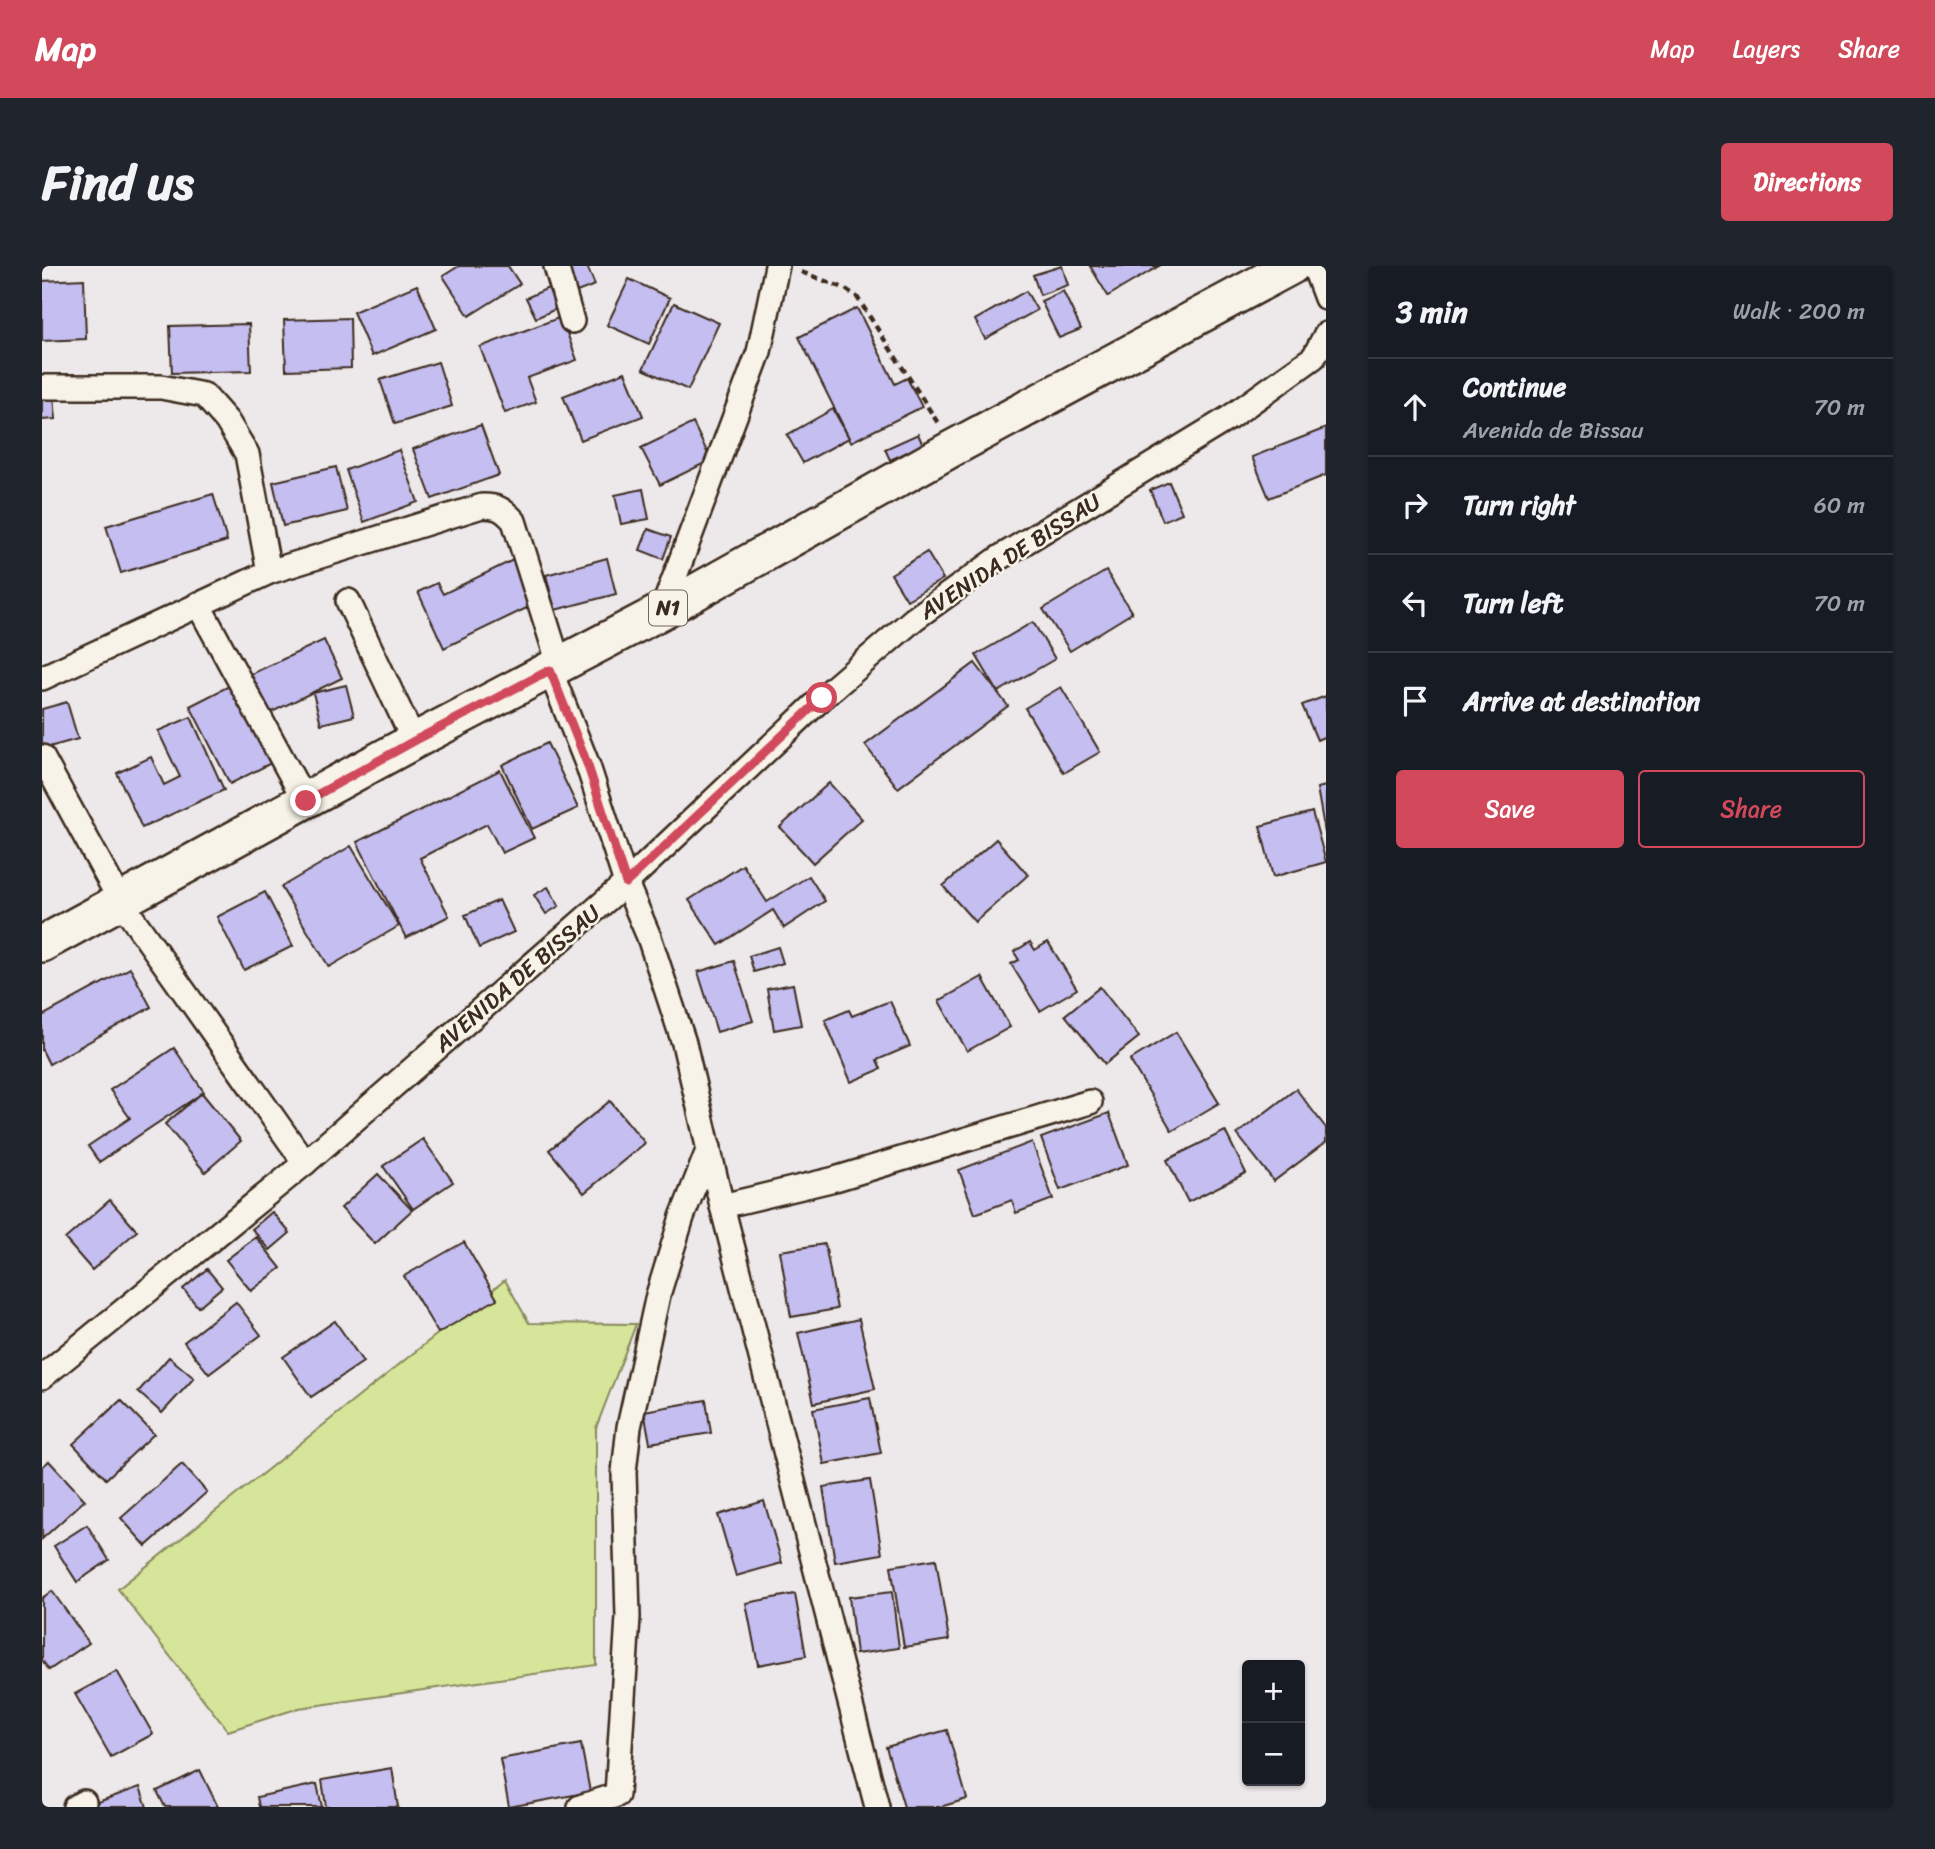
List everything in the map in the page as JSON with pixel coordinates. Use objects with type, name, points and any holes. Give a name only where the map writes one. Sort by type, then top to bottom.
[{"type":"main road","name":"N1","points":[[42,944],[414,741],[662,611],[953,448],[1292,266]]},
{"type":"street","points":[[556,266],[572,321]]},
{"type":"street","points":[[1314,266],[1326,298]]},
{"type":"street","points":[[662,611],[760,352],[786,268]]},
{"type":"street","name":"AVENIDA DE BISSAU","points":[[42,1377],[304,1163],[626,883],[822,698],[914,619],[999,558],[1240,411],[1314,357],[1326,334]]},
{"type":"street","points":[[42,387],[161,387],[204,395],[227,421],[247,454],[269,572]]},
{"type":"street","points":[[42,678],[269,572],[482,506],[496,506],[504,510],[513,521],[555,667],[626,883],[649,937],[684,1043],[722,1206],[877,1807]]},
{"type":"street","points":[[348,601],[414,741]]},
{"type":"street","points":[[198,604],[306,801]]},
{"type":"street","points":[[42,757],[121,902],[304,1163]]},
{"type":"street","points":[[722,1206],[835,1179],[1090,1102]]},
{"type":"street","points":[[580,1807],[617,1801],[628,1617],[624,1472],[629,1427],[658,1295],[682,1217],[709,1148]]},
{"type":"path","points":[[786,268],[844,288],[857,297],[953,448]]},
{"type":"green space","points":[[505,1280],[529,1323],[636,1324],[596,1428],[596,1665],[299,1708],[228,1731],[118,1589]]},
{"type":"building","points":[[459,266],[508,266],[520,284],[469,316],[443,276]]},
{"type":"building","points":[[561,266],[587,266],[595,285],[572,294]]},
{"type":"building","points":[[1062,266],[1068,285],[1040,295],[1033,275]]},
{"type":"building","points":[[1090,266],[1159,266],[1108,296]]},
{"type":"building","points":[[84,279],[86,339],[42,341],[42,281]]},
{"type":"building","points":[[629,279],[670,298],[649,344],[607,325]]},
{"type":"building","points":[[417,285],[436,329],[372,356],[353,312]]},
{"type":"building","points":[[548,288],[558,308],[536,318],[526,298]]},
{"type":"building","points":[[1026,291],[1037,310],[985,339],[975,320]]},
{"type":"building","points":[[1063,291],[1081,329],[1059,338],[1041,301]]},
{"type":"building","points":[[674,303],[719,323],[688,390],[643,369]]},
{"type":"building","points":[[857,308],[895,384],[907,378],[922,407],[851,442],[799,337]]},
{"type":"building","points":[[561,317],[577,360],[527,378],[536,402],[505,413],[480,347]]},
{"type":"building","points":[[350,318],[351,368],[286,370],[284,320]]},
{"type":"building","points":[[249,324],[251,371],[172,373],[170,326]]},
{"type":"building","points":[[438,362],[452,406],[395,424],[380,380]]},
{"type":"building","points":[[625,372],[643,416],[581,440],[563,396]]},
{"type":"building","points":[[54,397],[56,419],[42,420],[42,398]]},
{"type":"building","points":[[833,409],[849,438],[803,463],[787,435]]},
{"type":"building","points":[[693,423],[711,460],[660,485],[641,448]]},
{"type":"building","points":[[481,425],[499,475],[432,499],[413,449]]},
{"type":"building","points":[[1326,428],[1326,475],[1269,498],[1252,457]]},
{"type":"building","points":[[918,434],[923,445],[890,460],[885,449]]},
{"type":"building","points":[[399,450],[418,502],[364,522],[346,470]]},
{"type":"building","points":[[336,467],[347,511],[283,526],[273,482]]},
{"type":"building","points":[[1169,482],[1182,513],[1163,521],[1150,490]]},
{"type":"building","points":[[643,489],[649,519],[621,524],[615,495]]},
{"type":"building","points":[[213,494],[227,541],[121,573],[106,526]]},
{"type":"building","points":[[648,529],[671,537],[663,559],[640,550]]},
{"type":"building","points":[[927,552],[943,579],[907,600],[891,574]]},
{"type":"building","points":[[607,558],[616,594],[555,610],[546,575]]},
{"type":"building","points":[[513,560],[535,604],[444,648],[418,592],[437,583],[443,594]]},
{"type":"building","points":[[1106,571],[1132,613],[1070,651],[1043,609]]},
{"type":"building","points":[[1033,622],[1055,659],[998,692],[976,655]]},
{"type":"building","points":[[324,640],[342,678],[270,713],[251,674]]},
{"type":"building","points":[[975,663],[1008,706],[898,788],[865,745]]},
{"type":"building","points":[[231,685],[271,763],[230,784],[190,706]]},
{"type":"building","points":[[346,685],[354,716],[321,724],[313,693]]},
{"type":"building","points":[[1061,687],[1100,752],[1064,773],[1025,708]]},
{"type":"building","points":[[1326,696],[1326,736],[1317,740],[1302,705]]},
{"type":"building","points":[[67,702],[78,739],[42,749],[42,709]]},
{"type":"building","points":[[191,717],[224,790],[142,828],[117,773],[151,757],[164,785],[180,777],[158,731]]},
{"type":"building","points":[[547,743],[578,808],[532,829],[502,765]]},
{"type":"building","points":[[500,770],[534,838],[502,853],[487,824],[420,858],[449,916],[406,938],[357,842]]},
{"type":"building","points":[[829,783],[862,819],[813,863],[780,827]]},
{"type":"building","points":[[1326,786],[1326,833],[1325,833],[1317,788]]},
{"type":"building","points":[[1312,812],[1326,862],[1273,877],[1260,826]]},
{"type":"building","points":[[996,839],[1028,875],[975,922],[943,886]]},
{"type":"building","points":[[351,846],[399,926],[329,967],[281,887]]},
{"type":"building","points":[[743,865],[767,902],[809,876],[825,901],[784,928],[773,910],[719,945],[689,900]]},
{"type":"building","points":[[548,887],[559,906],[546,914],[534,895]]},
{"type":"building","points":[[265,892],[293,946],[244,970],[217,917]]},
{"type":"building","points":[[499,900],[514,932],[479,948],[465,915]]},
{"type":"building","points":[[1030,942],[1035,950],[1048,942],[1077,989],[1040,1011],[1011,964],[1019,960],[1014,952]]},
{"type":"building","points":[[778,947],[783,963],[754,972],[749,956]]},
{"type":"building","points":[[734,961],[753,1021],[717,1032],[698,972]]},
{"type":"building","points":[[130,968],[151,1007],[49,1064],[42,1050],[42,1016]]},
{"type":"building","points":[[982,977],[1010,1027],[967,1051],[939,1001]]},
{"type":"building","points":[[793,984],[801,1025],[774,1030],[767,989]]},
{"type":"building","points":[[1100,987],[1139,1037],[1105,1064],[1065,1015]]},
{"type":"building","points":[[890,1001],[910,1046],[877,1060],[881,1069],[851,1082],[825,1020],[849,1010],[852,1016]]},
{"type":"building","points":[[1176,1032],[1219,1103],[1172,1131],[1130,1060]]},
{"type":"building","points":[[174,1048],[204,1092],[99,1162],[88,1146],[130,1118],[110,1090]]},
{"type":"building","points":[[1296,1089],[1326,1128],[1326,1142],[1274,1181],[1237,1134]]},
{"type":"building","points":[[202,1093],[241,1141],[205,1172],[165,1124]]},
{"type":"building","points":[[610,1101],[645,1143],[584,1193],[549,1150]]},
{"type":"building","points":[[1109,1113],[1128,1165],[1060,1190],[1041,1138]]},
{"type":"building","points":[[1225,1131],[1246,1173],[1188,1202],[1167,1160]]},
{"type":"building","points":[[423,1139],[453,1182],[413,1209],[383,1166]]},
{"type":"building","points":[[1032,1142],[1053,1199],[1016,1213],[1012,1200],[975,1214],[959,1170]]},
{"type":"building","points":[[378,1174],[412,1210],[375,1244],[341,1208]]},
{"type":"building","points":[[110,1200],[137,1231],[92,1270],[65,1239]]},
{"type":"building","points":[[272,1212],[290,1233],[270,1250],[252,1229]]},
{"type":"building","points":[[256,1237],[281,1268],[251,1291],[226,1260]]},
{"type":"building","points":[[464,1242],[497,1299],[438,1333],[404,1276]]},
{"type":"building","points":[[825,1244],[837,1309],[791,1317],[780,1251]]},
{"type":"building","points":[[207,1269],[222,1287],[198,1307],[183,1289]]},
{"type":"building","points":[[236,1302],[261,1335],[209,1374],[184,1342]]},
{"type":"building","points":[[859,1319],[875,1389],[814,1403],[798,1333]]},
{"type":"building","points":[[335,1321],[363,1362],[311,1397],[283,1357]]},
{"type":"building","points":[[169,1357],[194,1378],[162,1413],[138,1392]]},
{"type":"building","points":[[870,1398],[881,1453],[824,1464],[813,1409]]},
{"type":"building","points":[[121,1400],[154,1434],[106,1479],[73,1444]]},
{"type":"building","points":[[706,1400],[711,1433],[650,1443],[644,1411]]},
{"type":"building","points":[[49,1461],[85,1500],[42,1539],[42,1467]]},
{"type":"building","points":[[182,1464],[207,1492],[146,1546],[121,1518]]},
{"type":"building","points":[[870,1480],[882,1554],[835,1562],[823,1487]]},
{"type":"building","points":[[764,1501],[782,1563],[736,1576],[718,1515]]},
{"type":"building","points":[[87,1525],[109,1560],[77,1582],[54,1546]]},
{"type":"building","points":[[936,1559],[949,1640],[904,1647],[891,1566]]},
{"type":"building","points":[[52,1591],[89,1643],[49,1670],[42,1660],[42,1598]]},
{"type":"building","points":[[892,1592],[899,1648],[856,1654],[849,1597]]},
{"type":"building","points":[[795,1594],[806,1656],[758,1665],[746,1603]]},
{"type":"building","points":[[117,1671],[153,1734],[111,1757],[75,1694]]},
{"type":"building","points":[[947,1730],[967,1799],[940,1807],[904,1807],[886,1747]]},
{"type":"building","points":[[581,1744],[590,1792],[509,1807],[500,1759]]},
{"type":"building","points":[[392,1768],[398,1807],[326,1807],[322,1780]]},
{"type":"building","points":[[200,1770],[218,1807],[165,1807],[157,1791]]},
{"type":"building","points":[[317,1784],[322,1807],[259,1807],[257,1797]]},
{"type":"building","points":[[140,1787],[147,1807],[96,1807],[95,1803]]},
{"type":"route","points":[[306,801],[550,670],[588,766],[626,883],[822,698]]}]
